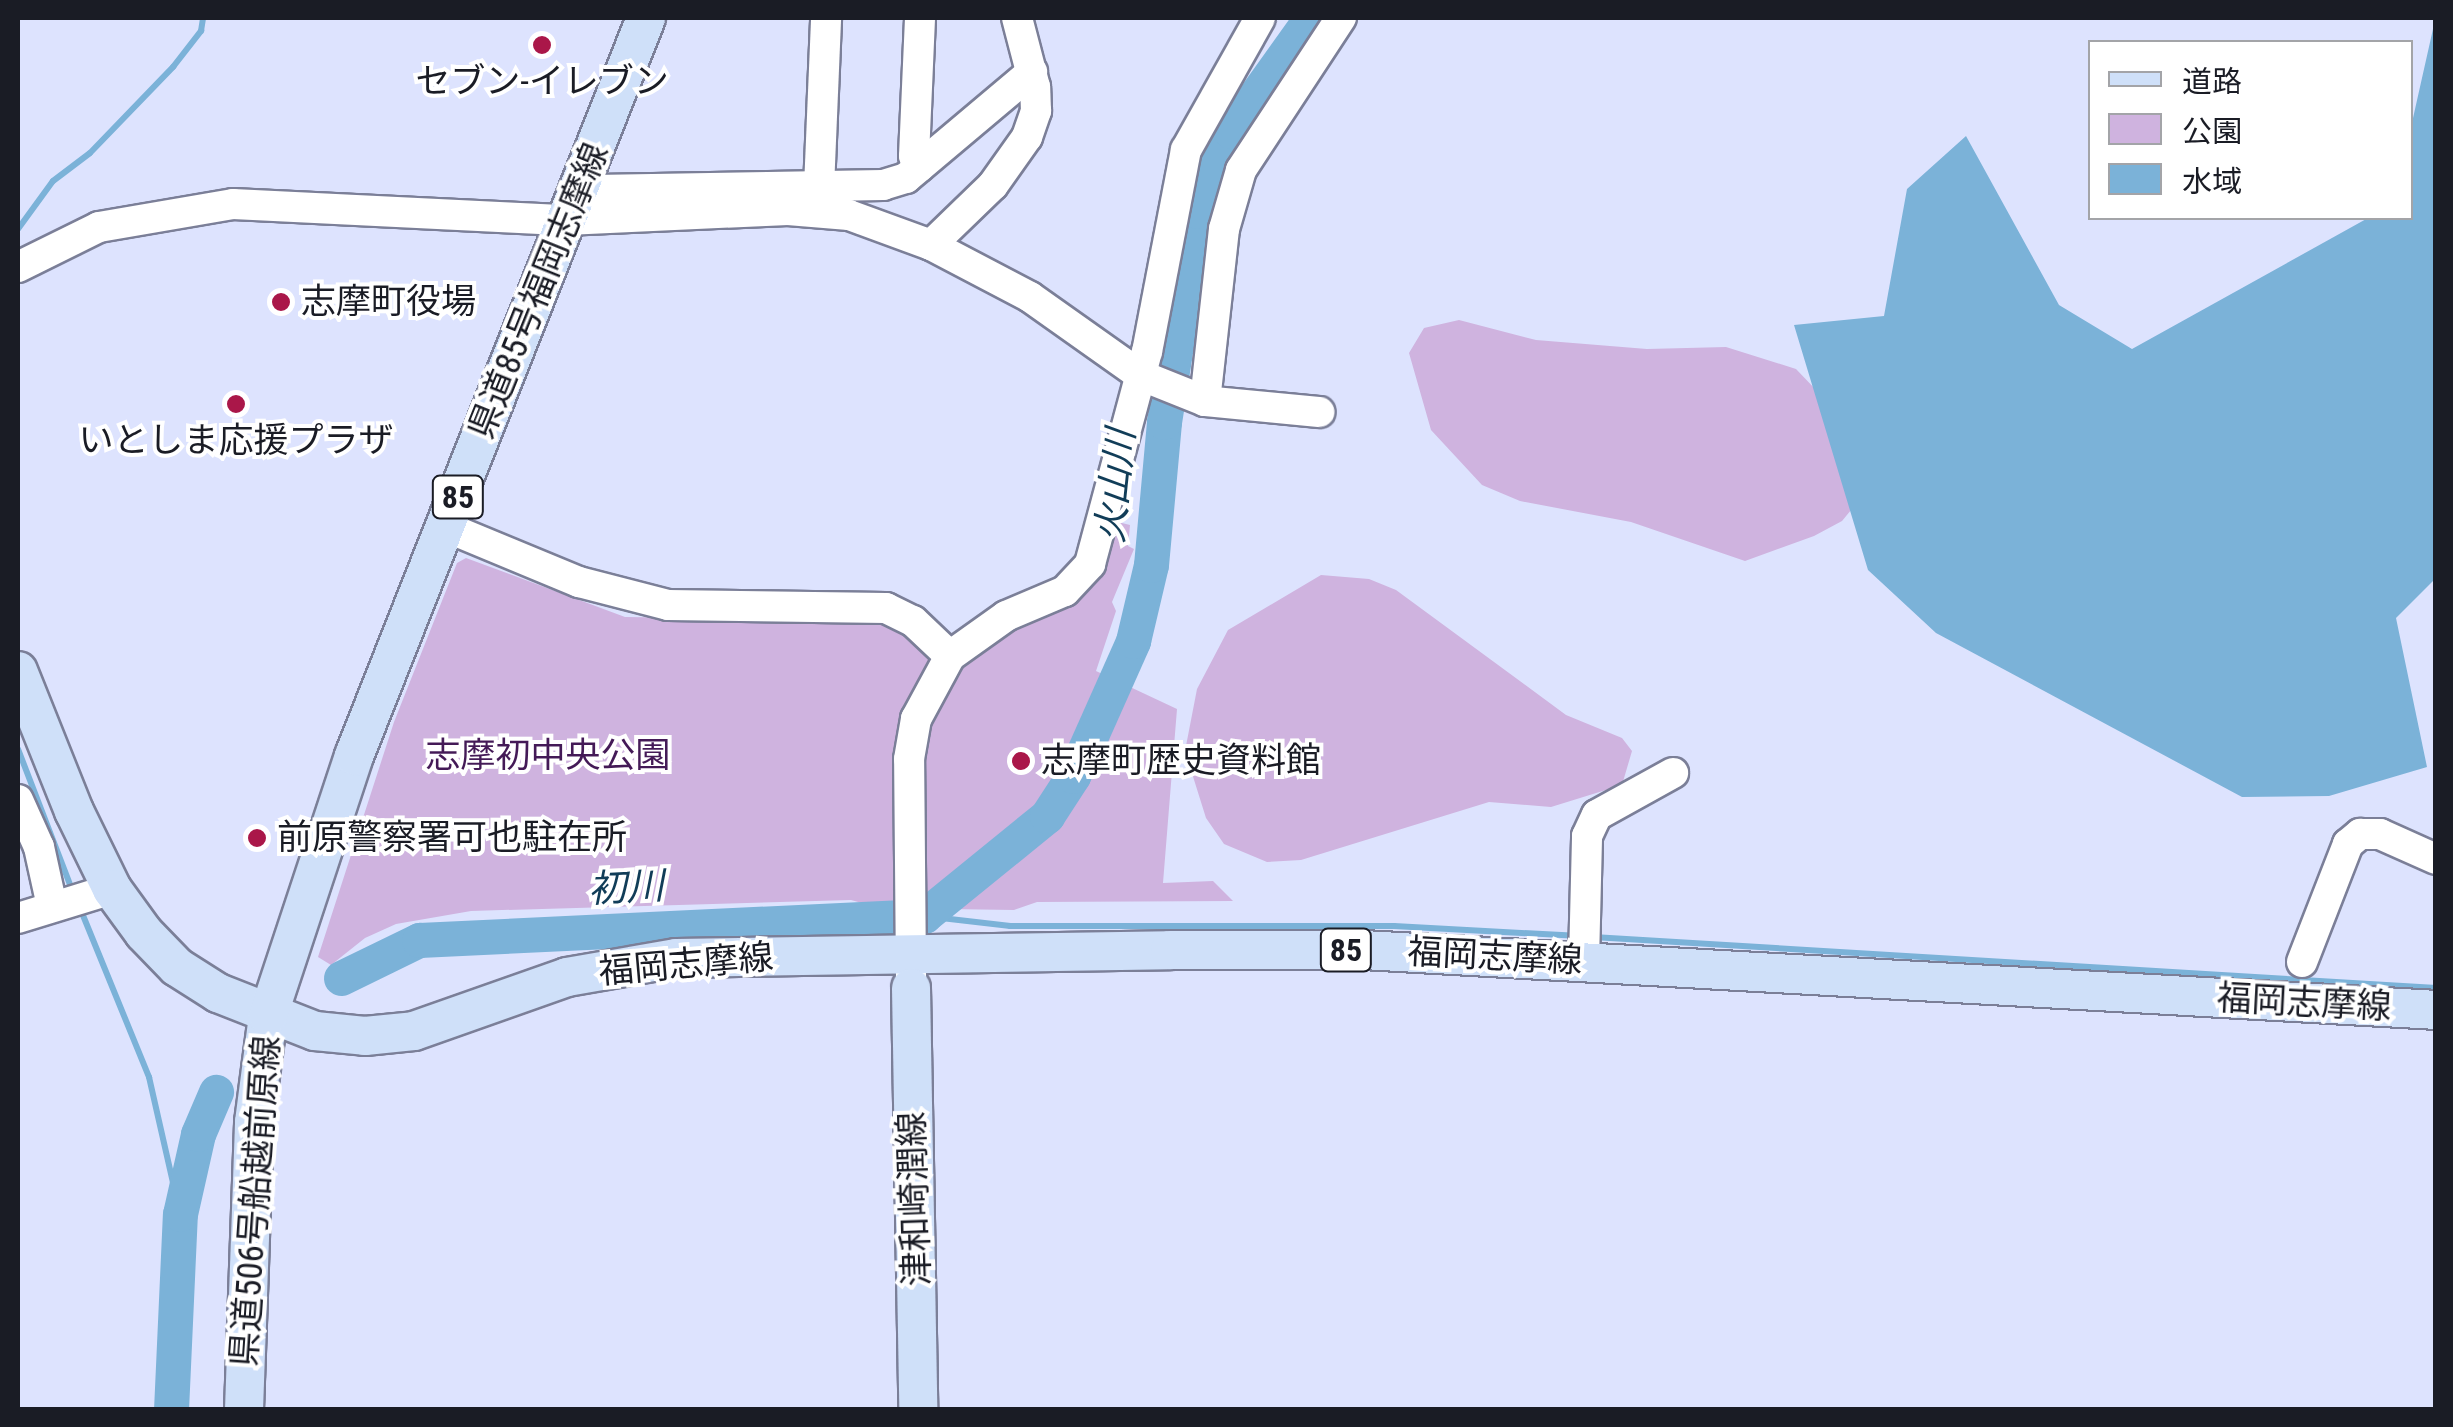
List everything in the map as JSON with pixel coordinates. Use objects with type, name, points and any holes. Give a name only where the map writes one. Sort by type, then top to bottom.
[{"type":"main road","name":"県道85号福岡志摩線","points":[[268,1016],[354,756],[646,18]]},
{"type":"main road","name":"県道506号船越前原線","points":[[18,671],[112,890],[178,966],[268,1016],[254,1122],[244,1410]]},
{"type":"main road","name":"福岡志摩線","points":[[268,1016],[315,1031],[365,1036],[414,1031],[567,977],[626,964],[911,971],[1364,950],[1585,945],[2436,1010]]},
{"type":"main road","name":"津和崎潤線","points":[[911,971],[918,1410]]},
{"type":"street","points":[[819,188],[826,18]]},
{"type":"street","points":[[919,167],[914,156],[920,18]]},
{"type":"street","points":[[931,245],[1021,148],[1036,111],[1032,72],[1017,18]]},
{"type":"street","points":[[911,971],[912,745],[931,686],[950,656],[1006,616],[1065,592],[1090,564],[1144,376],[1186,150],[1260,18]]},
{"type":"street","points":[[1200,400],[1224,229],[1241,170],[1341,18]]},
{"type":"street","points":[[582,184],[595,190],[883,185],[919,167],[1032,72]]},
{"type":"street","points":[[18,267],[99,226],[233,204],[566,220],[788,210],[850,215],[931,245],[1030,297],[1144,376],[1200,400],[1319,412]]},
{"type":"street","points":[[446,526],[579,582],[668,606],[886,608],[912,620],[950,656]]},
{"type":"street","points":[[1585,945],[1587,836],[1597,816],[1672,773]]},
{"type":"street","points":[[18,800],[39,847],[55,905]]},
{"type":"street","points":[[2302,962],[2348,844],[2360,834],[2380,834],[2436,860]]},
{"type":"street","points":[[18,918],[112,890]]},
{"type":"green space","points":[[1459,320],[1536,340],[1647,349],[1726,347],[1796,369],[1818,392],[1856,504],[1842,521],[1814,536],[1745,561],[1631,522],[1520,501],[1482,485],[1431,430],[1409,353],[1424,328]]},
{"type":"green space","name":"志摩初中央公園","points":[[1114,521],[1130,525],[1128,546],[1134,549],[1112,602],[1116,611],[1096,671],[1177,709],[1163,883],[1213,881],[1233,901],[1037,902],[1014,910],[880,908],[851,900],[471,911],[396,924],[365,938],[331,965],[318,957],[394,722],[457,563],[466,558],[625,617],[893,622],[933,651],[1031,613]]},
{"type":"green space","points":[[1321,575],[1369,579],[1396,590],[1566,715],[1622,738],[1632,751],[1622,785],[1551,807],[1489,802],[1301,860],[1267,862],[1224,844],[1206,818],[1185,751],[1197,689],[1228,630]]},
{"type":"water","points":[[2435,20],[2435,579],[2396,618],[2427,767],[2329,796],[2242,797],[1936,633],[1868,570],[1794,325],[1884,316],[1907,189],[1966,136],[2059,305],[2132,349],[2364,220],[2413,220],[2413,118]]},
{"type":"waterway","points":[[18,229],[53,181],[90,153],[173,67],[201,31],[203,18]]},
{"type":"waterway","name":"火山川","points":[[341,978],[419,940],[924,916],[1047,816],[1073,776],[1133,641],[1151,565],[1164,422],[1197,211],[1230,131],[1311,18]]},
{"type":"waterway","points":[[18,749],[73,892]]},
{"type":"waterway","points":[[80,908],[149,1077],[180,1214]]},
{"type":"waterway","points":[[924,916],[1010,926],[1394,926],[1576,936]]},
{"type":"waterway","points":[[1593,937],[2436,988]]},
{"type":"waterway","name":"初川","points":[[171,1410],[180,1214],[198,1134],[216,1092]]},
{"type":"place","name":"セブン-イレブン","points":[[542,45]]},
{"type":"place","name":"志摩町役場","points":[[281,302]]},
{"type":"place","name":"いとしま応援プラザ","points":[[236,404]]},
{"type":"place","name":"志摩町歴史資料館","points":[[1021,761]]},
{"type":"place","name":"前原警察署可也駐在所","points":[[257,838]]}]
